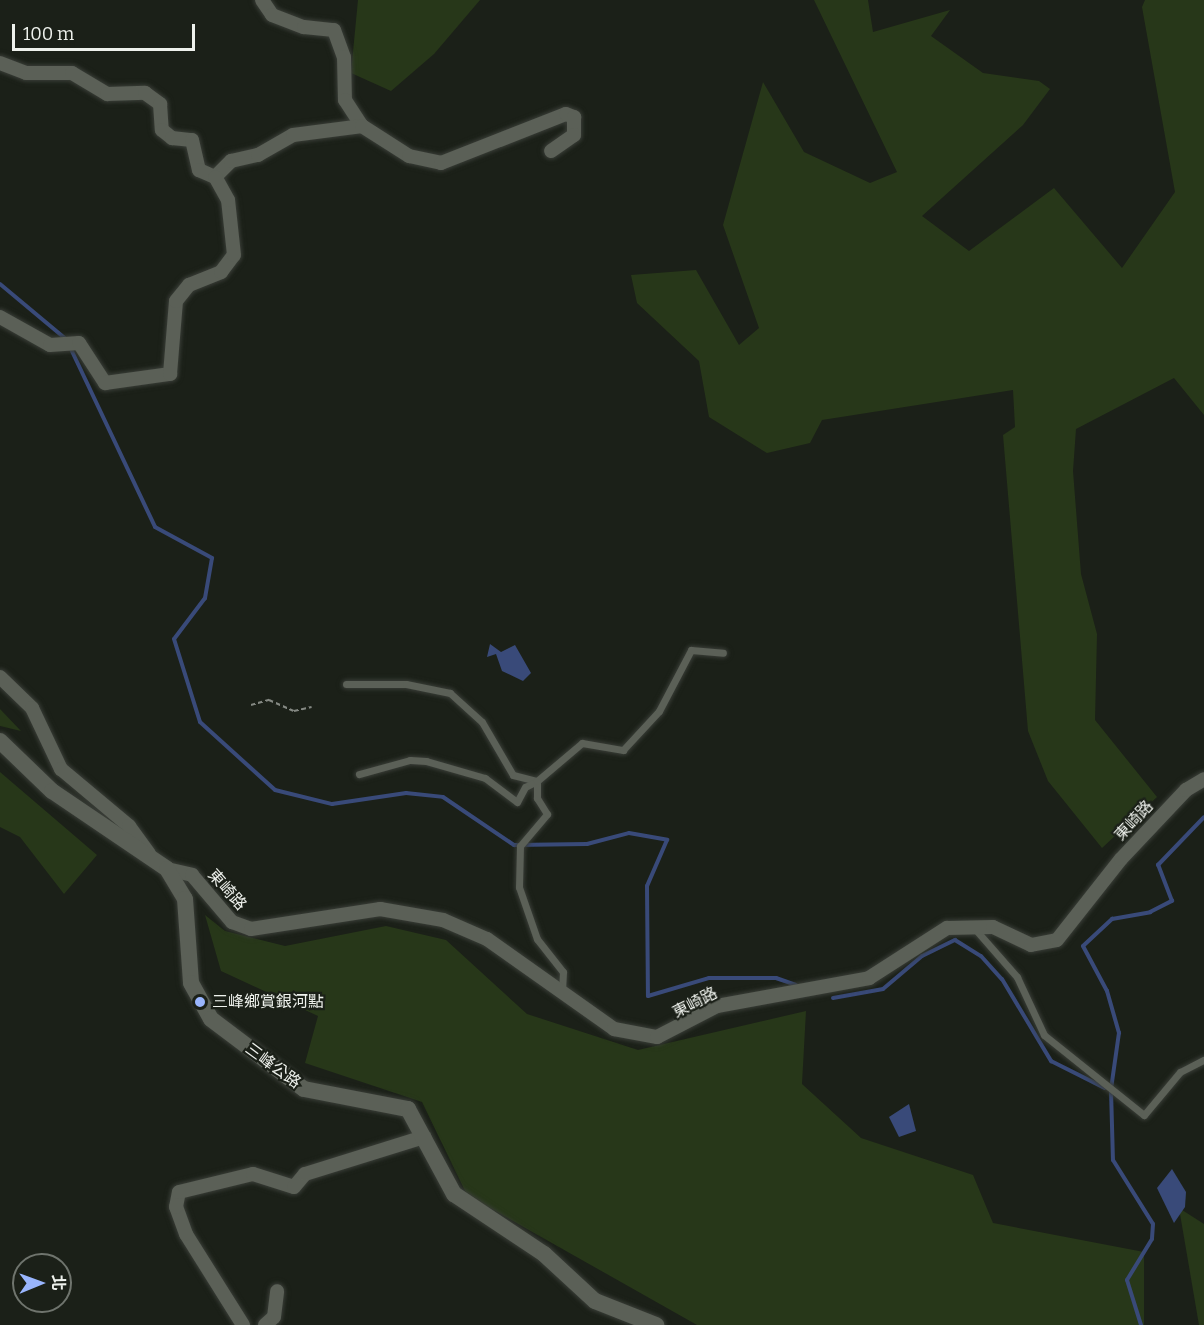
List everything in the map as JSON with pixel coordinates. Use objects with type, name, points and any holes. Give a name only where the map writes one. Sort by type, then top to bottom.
[{"type":"street","points":[[262,0],[272,15],[304,27],[334,30],[344,57],[345,100],[362,126],[409,156],[441,163],[570,114],[577,122],[574,135],[551,151]]},
{"type":"street","points":[[0,63],[26,73],[72,73],[106,94],[145,93],[160,104],[166,135],[192,140],[199,170],[215,177],[228,200],[234,255],[221,272],[189,285],[176,301],[170,374],[105,383],[75,341],[50,345],[0,318]]},
{"type":"street","points":[[215,177],[231,161],[258,155],[293,135],[362,126]]},
{"type":"street","points":[[0,677],[32,708],[62,769],[129,826],[150,856]]},
{"type":"street","name":"三峰公路","points":[[0,741],[52,791],[167,869],[185,899],[191,983],[211,1019],[304,1089],[408,1109],[454,1194],[544,1254],[595,1301],[656,1325]]},
{"type":"street","name":"東崎路","points":[[167,869],[192,875],[232,922],[251,929],[380,909],[443,920],[487,939],[614,1029],[657,1037],[717,1006],[869,978],[927,936],[969,924],[993,927],[1031,945],[1057,940],[1121,858],[1186,790],[1204,779]]},
{"type":"street","points":[[243,1325],[186,1234],[176,1207],[179,1192],[252,1174],[294,1187],[305,1174],[424,1137]]},
{"type":"street","points":[[265,1325],[274,1317],[277,1291]]},
{"type":"lane","points":[[360,774],[410,760],[426,761],[485,778],[517,802],[525,787],[537,781],[582,743],[623,750],[658,711],[691,650],[723,653]]},
{"type":"lane","points":[[346,684],[406,684],[450,693],[482,722],[513,775],[537,781]]},
{"type":"lane","points":[[537,781],[537,798],[547,814],[520,846],[519,887],[537,939],[550,949],[562,972],[562,993]]},
{"type":"lane","points":[[969,924],[992,942],[1017,977],[1044,1035],[1144,1115],[1180,1072],[1204,1060]]},
{"type":"path","points":[[251,705],[269,700],[294,711],[312,707]]},
{"type":"green space","points":[[358,0],[480,0],[434,54],[391,91],[351,73]]},
{"type":"green space","points":[[814,0],[868,0],[873,32],[950,10],[931,36],[983,73],[1039,81],[1050,89],[1023,125],[922,216],[969,251],[1054,188],[1122,268],[1175,192],[1142,7],[1145,0],[1204,0],[1204,415],[1174,378],[1076,429],[1073,471],[1081,574],[1097,634],[1095,720],[1157,797],[1102,848],[1048,781],[1028,731],[1003,435],[1015,427],[1013,390],[822,420],[810,443],[767,453],[709,417],[699,361],[637,303],[631,275],[696,270],[739,345],[759,328],[723,225],[763,82],[804,152],[870,183],[897,172]]},
{"type":"green space","points":[[0,709],[21,731],[0,726]]},
{"type":"green space","points":[[0,772],[97,855],[64,894],[20,837],[0,827]]},
{"type":"green space","points":[[205,915],[225,931],[285,946],[386,926],[446,940],[527,1014],[638,1050],[806,1011],[802,1084],[861,1138],[973,1175],[993,1223],[1144,1252],[1144,1325],[697,1325],[467,1195],[422,1102],[305,1063],[318,1016],[221,971]]},
{"type":"green space","points":[[1179,1208],[1204,1224],[1204,1325],[1199,1325]]},
{"type":"water","points":[[490,644],[501,652],[515,645],[531,673],[523,681],[502,671],[496,654],[487,657]]},
{"type":"water","points":[[909,1104],[916,1131],[899,1137],[889,1117]]},
{"type":"water","points":[[1172,1169],[1186,1192],[1185,1207],[1174,1223],[1157,1188]]},
{"type":"waterway","points":[[0,284],[67,340]]},
{"type":"waterway","points":[[70,347],[155,527],[212,558],[205,598],[174,639],[200,722],[275,790],[332,804],[406,793],[443,797],[514,845],[587,844],[629,833],[667,840],[647,886],[648,996],[709,978],[776,978],[796,985]]},
{"type":"waterway","points":[[1111,1089],[1119,1033],[1107,991],[1083,946],[1112,919],[1150,912],[1172,901],[1158,865],[1204,817]]},
{"type":"waterway","points":[[833,998],[883,989],[922,956],[955,940],[981,956],[1002,979],[1051,1061],[1105,1088]]},
{"type":"waterway","points":[[1111,1090],[1113,1160],[1153,1224],[1152,1239],[1127,1280],[1141,1325]]},
{"type":"place","name":"三峰鄉賞銀河點","points":[[200,1002]]}]
